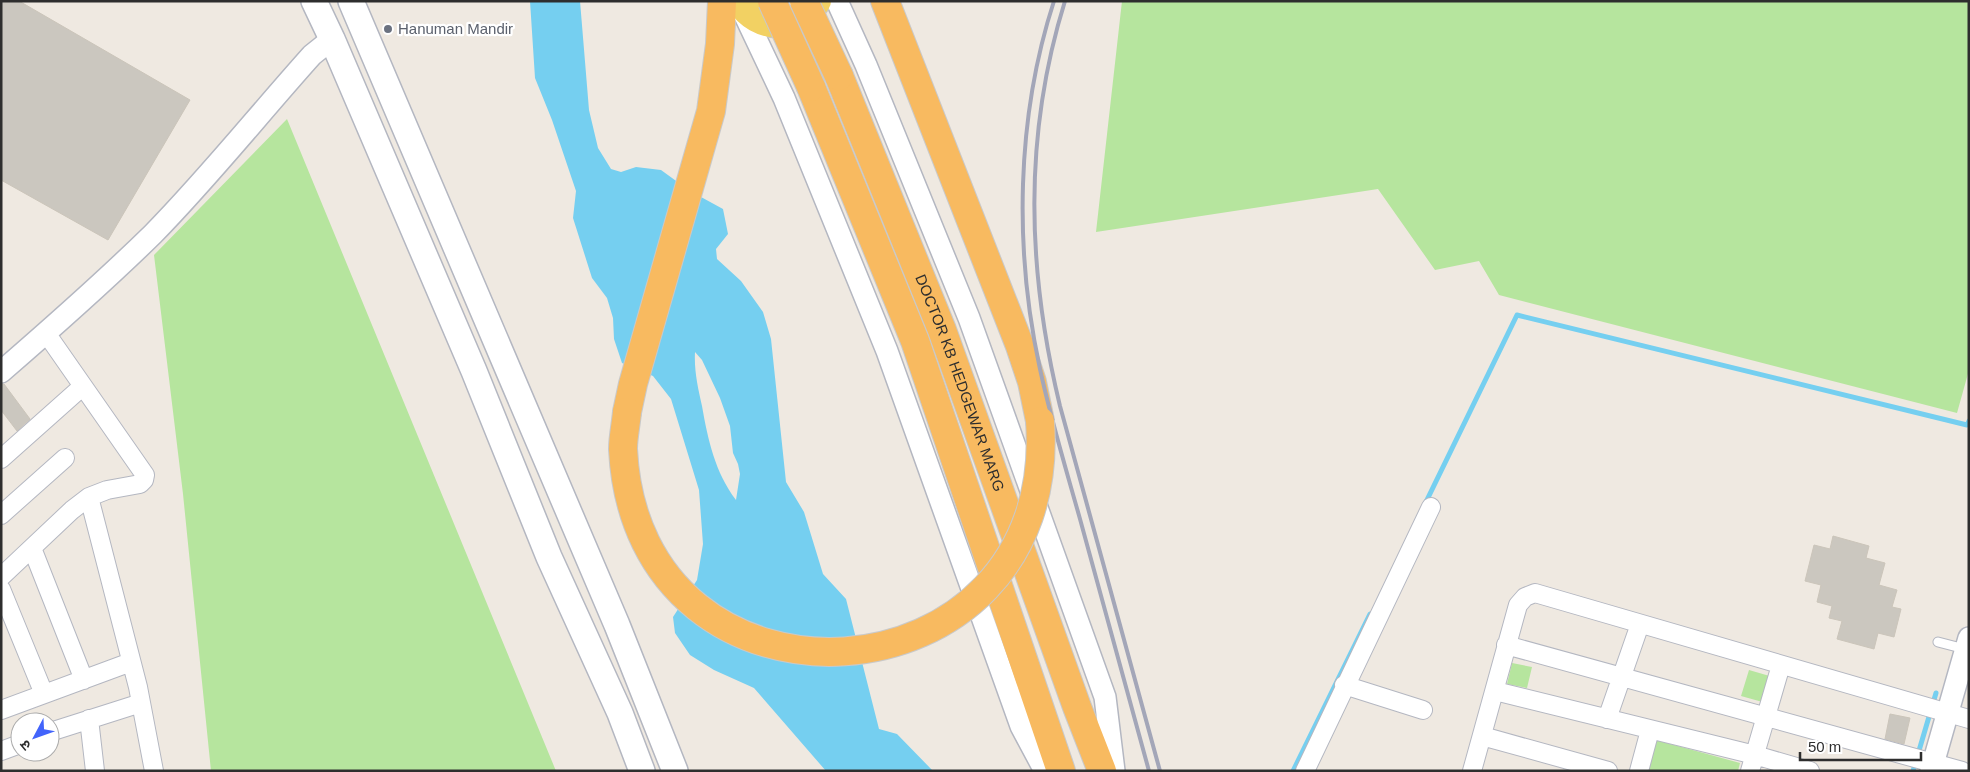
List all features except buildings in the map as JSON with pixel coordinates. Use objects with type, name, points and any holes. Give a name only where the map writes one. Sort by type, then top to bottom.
[{"type":"highway","points":[[722,1],[720,52],[711,111],[631,393],[623,448],[627,485],[638,523],[653,556],[677,588],[701,609],[725,625],[752,639],[774,646],[851,652],[895,644],[916,636],[960,611],[979,594],[999,570],[1020,538],[1035,496],[1040,474],[1040,421],[1032,382],[1020,346],[885,1]]},
{"type":"highway","name":"DOCTOR KB HEDGEWAR MARG","points":[[772,1],[811,87],[915,341],[1060,771]]},
{"type":"highway","name":"DOCTOR KB HEDGEWAR MARG","points":[[804,1],[839,76],[942,330],[1077,707],[1102,771]]},
{"type":"main road","points":[[739,1],[745,11],[752,17],[766,23],[780,24],[794,21],[807,13],[817,1]]},
{"type":"main road","points":[[642,771],[620,713],[549,557],[474,371],[323,21],[354,4],[613,616],[675,771]]},
{"type":"street","points":[[739,1],[784,98],[887,351],[1021,726],[1045,771]]},
{"type":"street","points":[[837,1],[866,65],[969,318],[1105,697],[1114,771]]},
{"type":"street","points":[[1,372],[98,287],[154,233],[199,185],[312,55],[323,21]]},
{"type":"street","points":[[1,576],[72,510],[89,497],[107,490],[140,484],[144,480],[145,475],[46,333]]},
{"type":"street","points":[[1,459],[83,386]]},
{"type":"street","points":[[1,515],[66,458]]},
{"type":"street","points":[[89,497],[141,703],[154,771]]},
{"type":"street","points":[[1304,771],[1432,506]]},
{"type":"street","points":[[32,548],[84,680]]},
{"type":"street","points":[[1,589],[44,694]]},
{"type":"street","points":[[1472,771],[1518,605],[1525,597],[1535,593],[1969,719]]},
{"type":"street","points":[[1607,719],[1640,624]]},
{"type":"street","points":[[1506,645],[1766,716],[1932,767],[1962,771]]},
{"type":"street","points":[[1932,767],[1966,654]]},
{"type":"street","points":[[3,705],[44,694],[131,662]]},
{"type":"street","points":[[1752,763],[1781,665]]},
{"type":"street","points":[[1344,686],[1423,710]]},
{"type":"street","points":[[1495,691],[1650,730],[1752,763],[1810,771]]},
{"type":"street","points":[[60,729],[141,703]]},
{"type":"street","points":[[89,719],[95,771]]},
{"type":"street","points":[[1639,771],[1650,730]]},
{"type":"street","points":[[1482,736],[1608,771]]},
{"type":"lane","points":[[1938,642],[1966,654]]},
{"type":"green space","points":[[1122,1],[1969,1],[1969,370],[1957,413],[1499,295],[1479,261],[1435,270],[1378,189],[1096,232]]},
{"type":"green space","points":[[287,119],[556,771],[211,771],[183,494],[154,255]]},
{"type":"green space","points":[[1512,663],[1532,667],[1527,688],[1507,684]]},
{"type":"green space","points":[[1749,670],[1773,677],[1766,703],[1741,696]]},
{"type":"green space","points":[[1656,740],[1740,763],[1738,771],[1648,771]]},
{"type":"water","points":[[530,1],[580,1],[589,110],[598,148],[611,169],[621,172],[636,167],[661,170],[690,191],[723,209],[728,234],[716,249],[717,259],[741,281],[763,312],[771,339],[786,482],[804,512],[823,574],[846,599],[879,729],[897,734],[933,771],[826,771],[754,688],[714,670],[690,655],[675,633],[673,617],[697,580],[703,544],[699,490],[671,399],[653,376],[622,363],[614,339],[613,318],[607,298],[592,278],[573,218],[576,191],[552,120],[535,78]],"holes":[[[695,352],[702,360],[720,398],[730,426],[733,453],[740,474],[736,500],[718,467],[707,431],[695,366]]]},
{"type":"waterway","points":[[1424,506],[1517,315],[1967,425],[1969,421]]},
{"type":"waterway","points":[[1293,771],[1370,614]]},
{"type":"waterway","points":[[1913,771],[1936,693]]},
{"type":"railway","points":[[1054,1],[1041,46],[1032,91],[1026,137],[1023,184],[1026,278],[1040,369],[1049,407],[1149,771]]},
{"type":"railway","points":[[1065,1],[1051,52],[1042,102],[1036,153],[1034,203],[1036,254],[1041,304],[1060,406],[1160,771]]},
{"type":"place","name":"Hanuman Mandir","points":[[388,29]]}]
